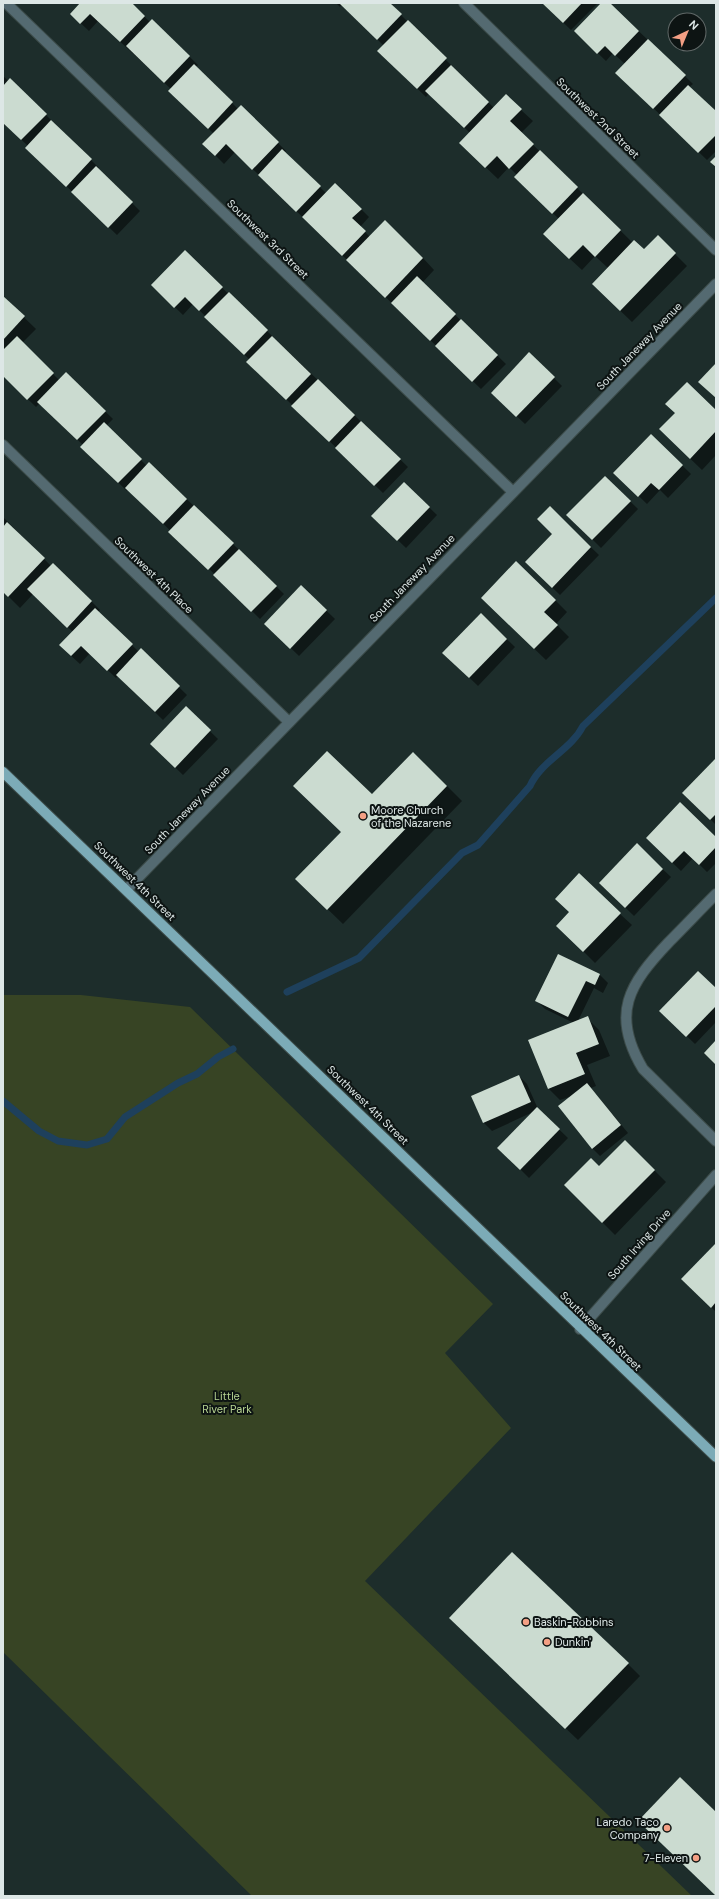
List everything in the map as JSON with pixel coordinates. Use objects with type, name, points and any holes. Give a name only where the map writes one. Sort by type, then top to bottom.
[{"type":"main road","name":"Southwest 4th Street","points":[[3,772],[127,889],[580,1329],[716,1457]]},
{"type":"street","name":"Southwest 3rd Street","points":[[6,3],[513,492]]},
{"type":"street","name":"Southwest 2nd Street","points":[[464,3],[716,250]]},
{"type":"street","name":"South Janeway Avenue","points":[[127,889],[716,284]]},
{"type":"street","name":"Southwest 4th Place","points":[[3,445],[288,722]]},
{"type":"street","points":[[716,894],[648,964],[634,985],[628,1001],[627,1027],[636,1057],[642,1069],[716,1141]]},
{"type":"street","name":"South Irving Drive","points":[[580,1329],[716,1174]]},
{"type":"green space","name":"Little River Park","points":[[3,995],[81,995],[190,1007],[493,1304],[445,1353],[511,1428],[365,1581],[692,1896],[252,1896],[3,1652]]},
{"type":"building","points":[[80,3],[132,3],[145,16],[120,42],[90,14],[80,24],[70,14]]},
{"type":"building","points":[[339,3],[390,3],[402,14],[377,40]]},
{"type":"building","points":[[542,3],[582,3],[563,23]]},
{"type":"building","points":[[601,3],[610,3],[639,31],[615,56],[605,46],[597,54],[574,31]]},
{"type":"building","points":[[152,19],[190,56],[164,83],[126,46]]},
{"type":"building","points":[[408,20],[447,58],[417,89],[377,51]]},
{"type":"building","points":[[648,39],[686,75],[653,109],[615,73]]},
{"type":"building","points":[[194,64],[233,102],[208,129],[168,91]]},
{"type":"building","points":[[451,65],[489,102],[464,128],[425,91]]},
{"type":"building","points":[[10,78],[47,114],[21,140],[3,123],[3,86]]},
{"type":"building","points":[[688,85],[716,111],[716,135],[698,153],[659,115]]},
{"type":"building","points":[[506,94],[522,109],[510,121],[534,144],[509,169],[497,156],[485,168],[459,143]]},
{"type":"building","points":[[241,105],[279,142],[252,170],[226,144],[215,156],[202,144]]},
{"type":"building","points":[[51,120],[92,159],[66,187],[25,148]]},
{"type":"building","points":[[282,149],[321,186],[296,212],[258,175]]},
{"type":"building","points":[[540,150],[578,187],[552,214],[514,177]]},
{"type":"building","points":[[716,156],[716,167],[710,162]]},
{"type":"building","points":[[96,166],[133,202],[108,228],[71,192]]},
{"type":"building","points":[[335,183],[362,209],[352,218],[366,231],[342,256],[302,217]]},
{"type":"building","points":[[583,193],[621,230],[595,257],[583,245],[569,259],[543,234]]},
{"type":"building","points":[[385,220],[423,258],[385,298],[346,260]]},
{"type":"building","points":[[658,235],[676,253],[620,311],[592,284],[634,240],[644,249]]},
{"type":"building","points":[[185,250],[223,287],[199,311],[185,297],[174,308],[151,285]]},
{"type":"building","points":[[417,276],[456,314],[430,341],[391,303]]},
{"type":"building","points":[[229,292],[268,330],[244,355],[204,317]]},
{"type":"building","points":[[3,296],[25,316],[3,340]]},
{"type":"building","points":[[461,319],[498,355],[472,382],[435,346]]},
{"type":"building","points":[[17,336],[54,373],[27,400],[3,376],[3,350]]},
{"type":"building","points":[[272,336],[311,374],[286,400],[246,362]]},
{"type":"building","points":[[529,352],[555,377],[516,417],[491,393]]},
{"type":"building","points":[[716,363],[716,398],[698,382]]},
{"type":"building","points":[[66,372],[106,411],[77,440],[37,402]]},
{"type":"building","points":[[318,379],[355,415],[329,442],[291,406]]},
{"type":"building","points":[[687,382],[716,410],[716,431],[690,459],[659,429],[675,413],[665,404]]},
{"type":"building","points":[[361,421],[401,459],[374,486],[335,448]]},
{"type":"building","points":[[104,422],[142,459],[118,483],[80,447]]},
{"type":"building","points":[[651,434],[683,465],[659,490],[651,483],[638,497],[613,473]]},
{"type":"building","points":[[149,462],[187,499],[163,524],[125,488]]},
{"type":"building","points":[[605,476],[631,501],[592,540],[566,515]]},
{"type":"building","points":[[404,482],[430,507],[397,541],[371,516]]},
{"type":"building","points":[[194,505],[234,543],[208,570],[168,532]]},
{"type":"building","points":[[550,506],[591,547],[552,588],[525,562],[552,534],[537,519]]},
{"type":"building","points":[[7,522],[45,558],[8,597],[3,592],[3,527]]},
{"type":"building","points":[[239,549],[277,586],[251,612],[213,575]]},
{"type":"building","points":[[516,561],[556,600],[544,612],[558,625],[534,649],[481,598]]},
{"type":"building","points":[[53,563],[92,601],[67,628],[27,589]]},
{"type":"building","points":[[301,585],[327,610],[290,649],[264,624]]},
{"type":"building","points":[[95,608],[133,644],[107,671],[81,646],[71,656],[59,645]]},
{"type":"building","points":[[481,613],[507,639],[469,678],[442,653]]},
{"type":"building","points":[[141,648],[180,686],[155,712],[116,675]]},
{"type":"building","points":[[186,706],[211,730],[175,768],[150,744]]},
{"type":"building","points":[[327,751],[372,794],[413,752],[447,786],[327,910],[295,879],[341,832],[293,786]]},
{"type":"building","points":[[716,758],[716,814],[710,820],[682,793]]},
{"type":"building","points":[[680,802],[716,837],[716,847],[699,865],[684,851],[672,863],[646,838]]},
{"type":"building","points":[[637,843],[663,869],[625,908],[599,883]]},
{"type":"building","points":[[579,873],[621,913],[583,952],[556,926],[569,912],[555,899]]},
{"type":"building","points":[[558,954],[600,974],[595,985],[586,981],[568,1017],[535,1001]]},
{"type":"building","points":[[698,971],[716,988],[716,1006],[686,1037],[659,1011]]},
{"type":"building","points":[[588,1016],[599,1044],[576,1053],[585,1074],[548,1089],[528,1040]]},
{"type":"building","points":[[716,1040],[716,1065],[704,1053]]},
{"type":"building","points":[[519,1075],[531,1102],[483,1123],[471,1096]]},
{"type":"building","points":[[587,1083],[621,1125],[592,1149],[558,1106]]},
{"type":"building","points":[[537,1107],[560,1129],[520,1170],[497,1148]]},
{"type":"building","points":[[625,1140],[655,1170],[602,1223],[564,1185],[591,1158],[599,1166]]},
{"type":"building","points":[[716,1243],[716,1302],[711,1308],[681,1279]]},
{"type":"building","points":[[512,1552],[629,1663],[565,1729],[449,1618]]},
{"type":"building","name":"7-Eleven","points":[[680,1777],[716,1812],[716,1896],[638,1821]]},
{"type":"waterway","points":[[287,992],[359,958],[462,853],[478,845],[530,786],[541,769],[571,742],[583,726],[716,598]]},
{"type":"waterway","points":[[3,1101],[39,1131],[58,1141],[87,1145],[107,1139],[125,1117],[178,1083],[197,1074],[218,1057],[233,1049]]},
{"type":"place","name":"Moore Church of the Nazarene","points":[[363,816]]},
{"type":"place","name":"Baskin-Robbins","points":[[526,1622]]},
{"type":"place","name":"Dunkin'","points":[[547,1642]]},
{"type":"place","name":"Laredo Taco Company","points":[[667,1828]]},
{"type":"place","name":"7-Eleven","points":[[696,1858]]}]
